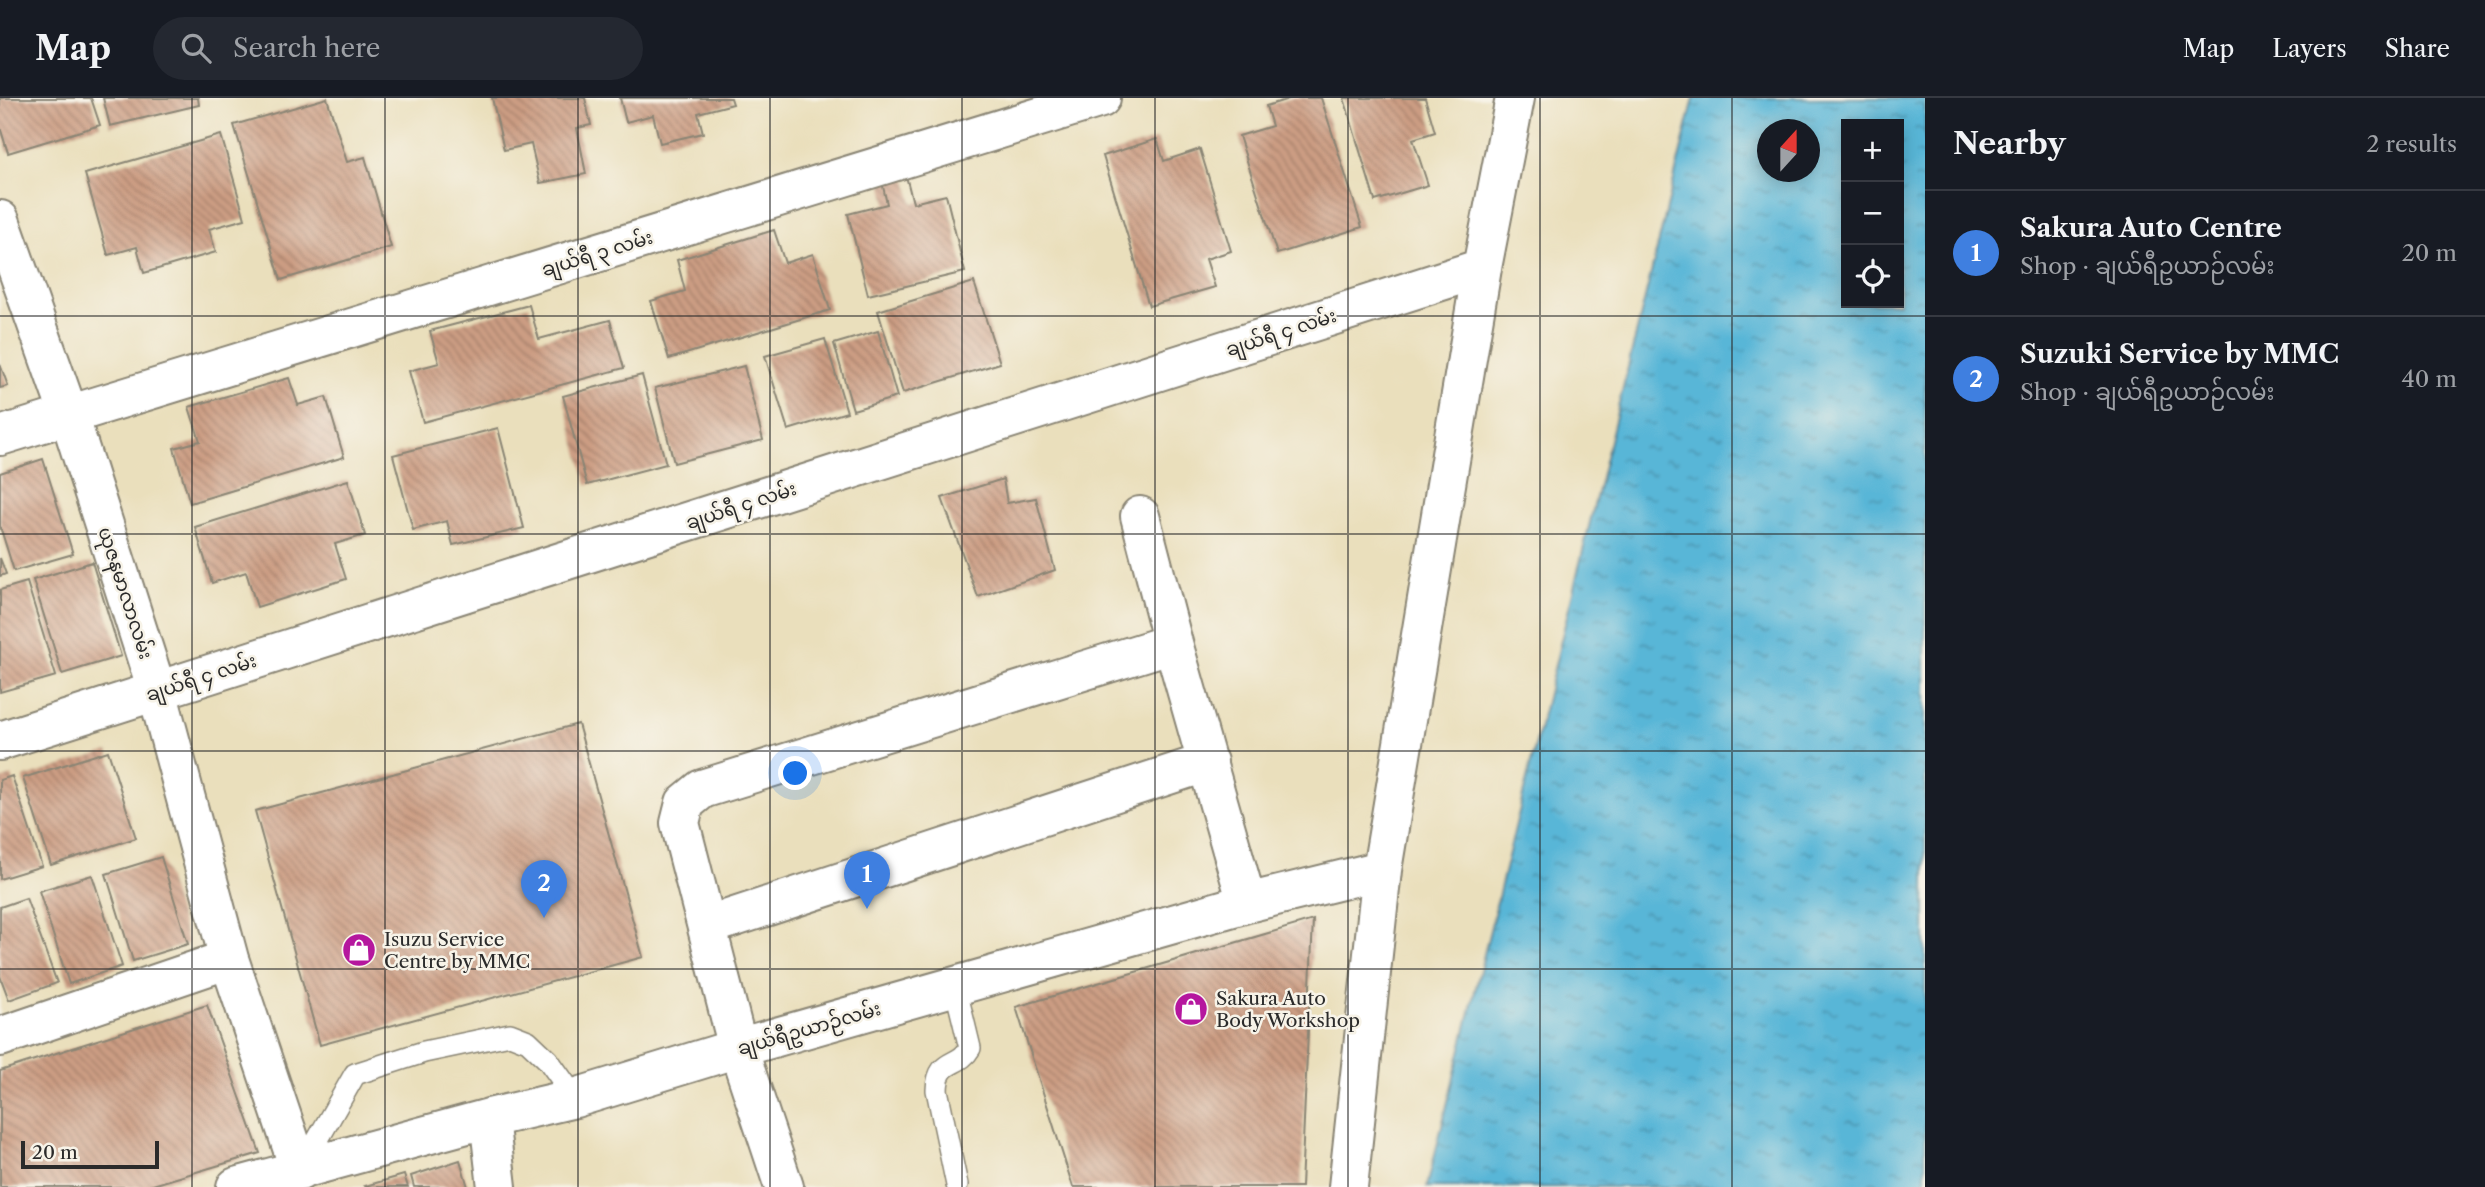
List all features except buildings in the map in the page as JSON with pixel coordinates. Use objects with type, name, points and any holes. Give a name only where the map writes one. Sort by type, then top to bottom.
[{"type":"street","name":"ချယ်ရီ ၃ လမ်း","points":[[0,436],[1101,98]]},
{"type":"street","points":[[1348,1187],[1382,870],[1482,268],[1515,98]]},
{"type":"street","name":"ယုဇနမာလာလမ်း","points":[[0,220],[80,411],[229,959],[300,1171]]},
{"type":"street","name":"ချယ်ရီ ၄ လမ်း","points":[[0,741],[1482,268]]},
{"type":"street","points":[[1140,516],[1247,903]]},
{"type":"street","points":[[784,1187],[738,1048],[680,824],[685,803],[702,789],[1173,643]]},
{"type":"street","points":[[707,926],[1208,762]]},
{"type":"street","name":"ချယ်ရီဥယာဉ်လမ်း","points":[[236,1187],[489,1118],[575,1098],[738,1048],[1247,903],[1382,870]]},
{"type":"street","points":[[0,1037],[229,959]]},
{"type":"street","points":[[489,1118],[497,1187]]},
{"type":"lane","points":[[955,986],[970,1048],[965,1058],[947,1065],[942,1071],[938,1077],[937,1090],[957,1185]]},
{"type":"lane","points":[[300,1171],[355,1074],[425,1052],[510,1034],[528,1041],[548,1060],[575,1098]]},
{"type":"water","points":[[1694,98],[1925,98],[1925,1187],[1427,1187]]},
{"type":"place","name":"Sakura Auto Centre","points":[[867,909]]},
{"type":"place","name":"Suzuki Service by MMC","points":[[544,918]]},
{"type":"place","name":"Isuzu Service Centre by MMC","points":[[359,950]]},
{"type":"place","name":"Sakura Auto Body Workshop","points":[[1191,1009]]}]
